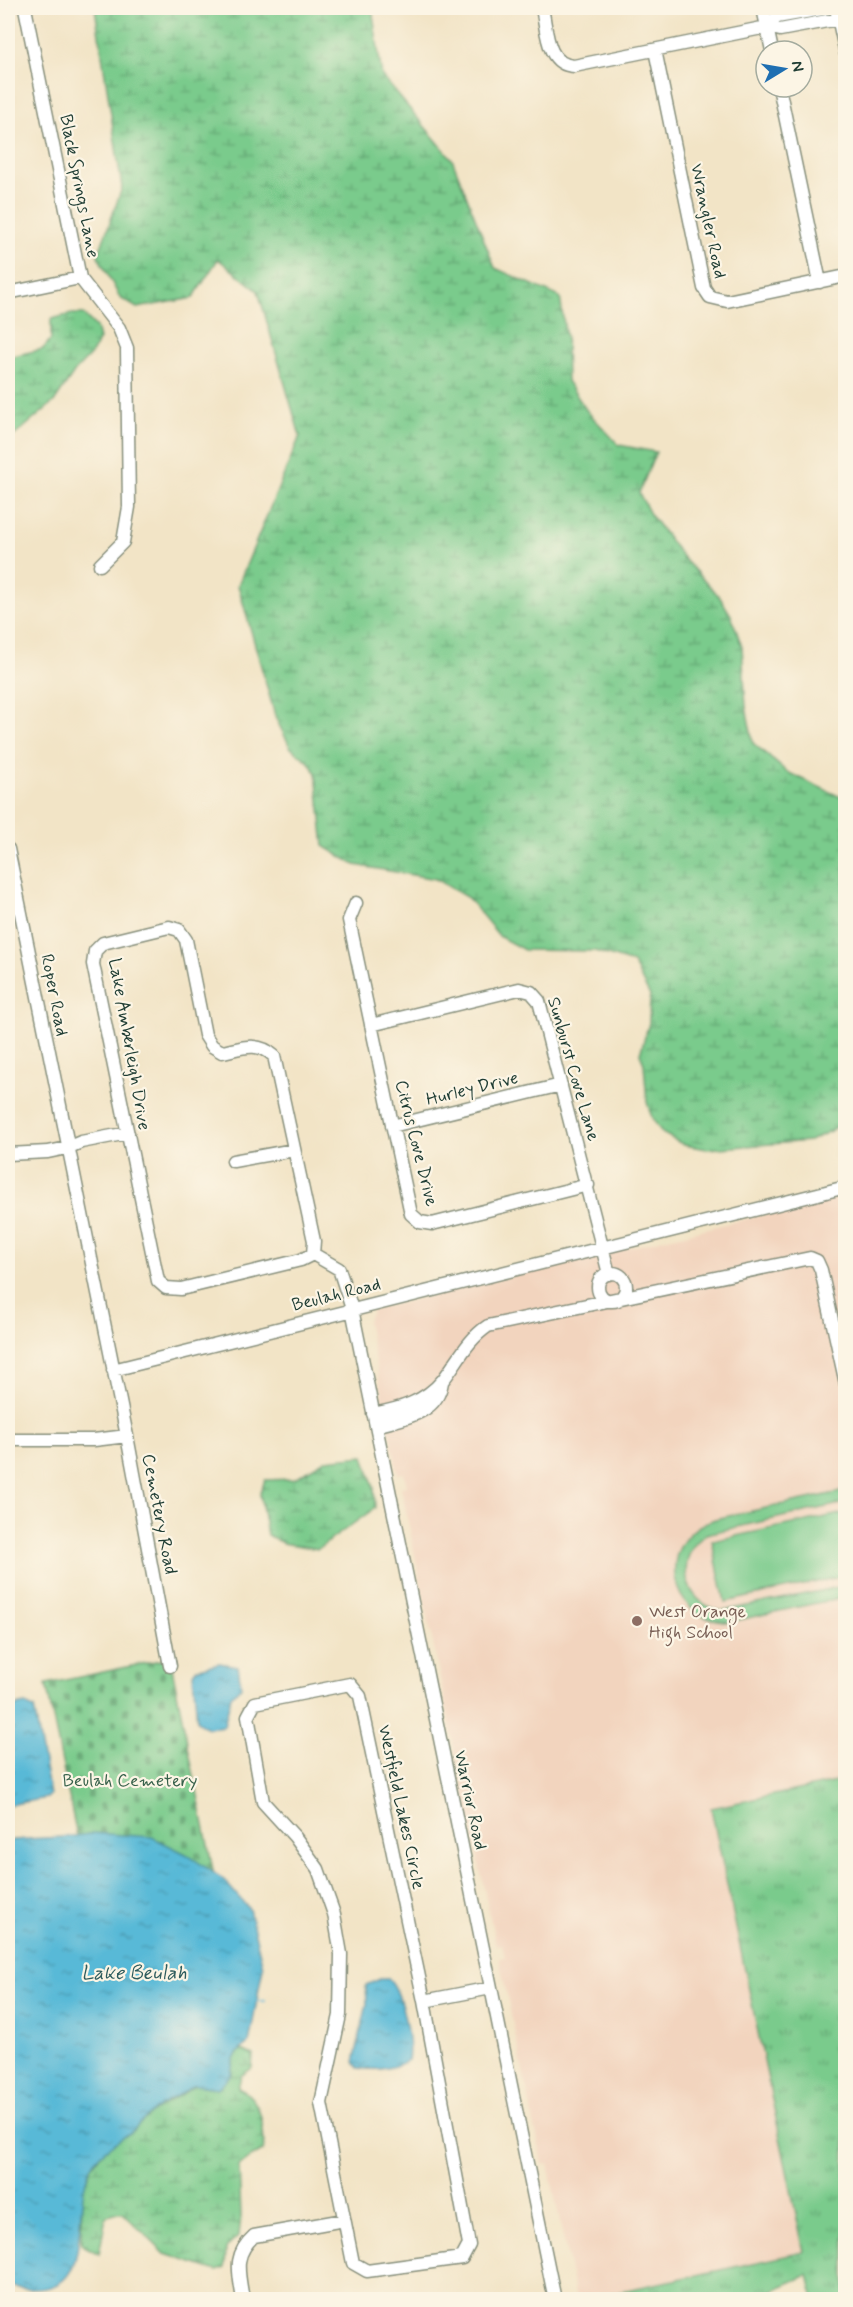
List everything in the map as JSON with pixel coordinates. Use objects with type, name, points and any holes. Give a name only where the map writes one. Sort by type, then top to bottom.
[{"type":"street","name":"Black Springs Lane","points":[[25,8],[80,278],[119,328],[127,348],[129,507],[123,542],[100,565]]},
{"type":"street","points":[[542,8],[552,52],[557,61],[564,66],[574,66],[767,27],[780,30],[827,8]]},
{"type":"street","points":[[763,8],[770,39]]},
{"type":"street","points":[[808,18],[837,13],[846,54]]},
{"type":"street","name":"Wrangler Road","points":[[655,50],[704,288],[710,297],[727,301],[846,276]]},
{"type":"street","points":[[782,99],[820,282]]},
{"type":"street","points":[[8,293],[80,278]]},
{"type":"street","name":"Roper Road","points":[[8,849],[67,1148]]},
{"type":"street","name":"Citrus Cove Drive","points":[[356,903],[349,920],[411,1214],[420,1222],[432,1224],[588,1185]]},
{"type":"street","name":"Lake Amberleigh Drive","points":[[168,927],[179,930],[186,940],[206,1035],[212,1046],[222,1052],[255,1046],[265,1048],[274,1056],[314,1241],[313,1254],[301,1260],[192,1287],[166,1288],[158,1281],[128,1133],[93,963],[95,951],[103,944],[168,927]]},
{"type":"street","name":"Sunburst Cove Lane","points":[[371,1025],[519,989],[531,992],[539,1001],[609,1274]]},
{"type":"street","name":"Hurley Drive","points":[[392,1126],[561,1085]]},
{"type":"street","points":[[8,1154],[67,1148],[81,1142],[128,1133]]},
{"type":"street","points":[[67,1148],[113,1370]]},
{"type":"street","points":[[233,1161],[294,1150]]},
{"type":"street","name":"Beulah Road","points":[[113,1370],[846,1187]]},
{"type":"street","points":[[313,1254],[339,1269],[352,1309]]},
{"type":"street","points":[[375,1420],[415,1403],[442,1381],[475,1335],[488,1326],[810,1258],[815,1259],[821,1270],[846,1384]]},
{"type":"street","points":[[609,1274],[620,1275],[626,1284],[624,1294],[615,1300],[605,1299],[599,1290],[601,1280],[609,1274]]},
{"type":"street","name":"Warrior Road","points":[[352,1309],[555,2300]]},
{"type":"street","name":"Cemetery Road","points":[[113,1370],[170,1666]]},
{"type":"street","points":[[8,1440],[94,1440],[127,1436]]},
{"type":"street","name":"Westfield Lakes Circle","points":[[350,1684],[360,1696],[424,2001],[470,2245],[462,2258],[367,2271],[353,2263],[344,2220],[321,2103],[340,2015],[341,1954],[334,1914],[318,1869],[295,1837],[263,1802],[248,1716],[255,1703],[350,1684]]},
{"type":"street","points":[[424,2001],[491,1988]]},
{"type":"street","points":[[243,2300],[238,2258],[243,2246],[254,2235],[344,2220]]},
{"type":"shaded area","name":"West Orange High School","points":[[845,1195],[845,1780],[711,1808],[804,2253],[576,2299],[548,2164],[543,2165],[499,1958],[505,1957],[502,1944],[496,1945],[456,1755],[401,1487],[407,1486],[404,1473],[398,1474],[367,1321],[373,1310]]},
{"type":"green space","points":[[95,8],[372,8],[382,76],[452,159],[495,268],[560,297],[566,338],[567,381],[587,411],[619,445],[656,452],[639,493],[650,514],[684,559],[719,596],[731,615],[742,647],[746,707],[753,743],[787,772],[845,799],[846,1119],[830,1131],[810,1141],[707,1149],[684,1145],[662,1133],[652,1118],[647,1102],[644,1064],[640,1054],[649,1023],[650,996],[633,963],[595,951],[524,950],[500,937],[468,898],[436,879],[355,865],[324,846],[316,773],[308,761],[291,748],[276,719],[238,585],[300,436],[258,291],[218,259],[193,298],[137,308],[120,298],[98,256],[122,188]]},
{"type":"green space","points":[[83,314],[96,327],[99,339],[93,352],[75,371],[55,401],[8,441],[8,357],[43,349],[51,339],[51,319]]},
{"type":"green space","points":[[364,1456],[374,1488],[375,1508],[318,1549],[283,1543],[267,1535],[260,1494],[265,1480],[294,1479],[325,1460]]},
{"type":"green space","points":[[845,1491],[845,1503],[706,1534],[689,1555],[686,1567],[691,1590],[698,1599],[709,1607],[722,1611],[845,1586],[845,1597],[729,1622],[708,1618],[691,1608],[680,1594],[675,1577],[676,1560],[682,1543],[695,1529],[715,1519]]},
{"type":"green space","points":[[845,1513],[845,1576],[725,1602],[712,1541]]},
{"type":"green space","name":"Beulah Cemetery","points":[[170,1658],[221,1909],[97,1934],[46,1684]]},
{"type":"green space","points":[[845,1780],[845,2299],[814,2299],[808,2275],[752,2299],[580,2300],[804,2252],[711,1808]]},
{"type":"green space","points":[[240,2049],[253,2055],[252,2068],[241,2076],[238,2088],[246,2093],[257,2106],[262,2123],[264,2150],[239,2165],[241,2216],[239,2236],[226,2248],[225,2268],[217,2271],[165,2254],[123,2213],[114,2213],[106,2217],[99,2254],[81,2244],[82,2191],[92,2166],[106,2148],[130,2133],[151,2113],[232,2062]]},
{"type":"water","points":[[219,1663],[238,1666],[241,1687],[231,1696],[224,1726],[207,1728],[197,1721],[193,1673],[196,1669]]},
{"type":"water","points":[[25,1704],[34,1708],[50,1795],[47,1798],[8,1805],[8,1714],[11,1707]]},
{"type":"water","name":"Lake Beulah","points":[[92,1833],[152,1837],[186,1854],[223,1879],[249,1909],[263,1967],[249,2043],[238,2053],[232,2065],[231,2075],[218,2088],[194,2085],[167,2101],[104,2151],[95,2161],[84,2188],[76,2254],[70,2271],[58,2284],[38,2289],[8,2286],[8,1841],[71,1837]]},
{"type":"water","points":[[380,1979],[389,1979],[402,2005],[407,2030],[408,2060],[384,2068],[358,2068],[354,2062],[367,2004],[366,1985]]},
{"type":"waterway","points":[[257,2001],[265,2001]]},
{"type":"place","name":"West Orange High School","points":[[637,1621]]}]
